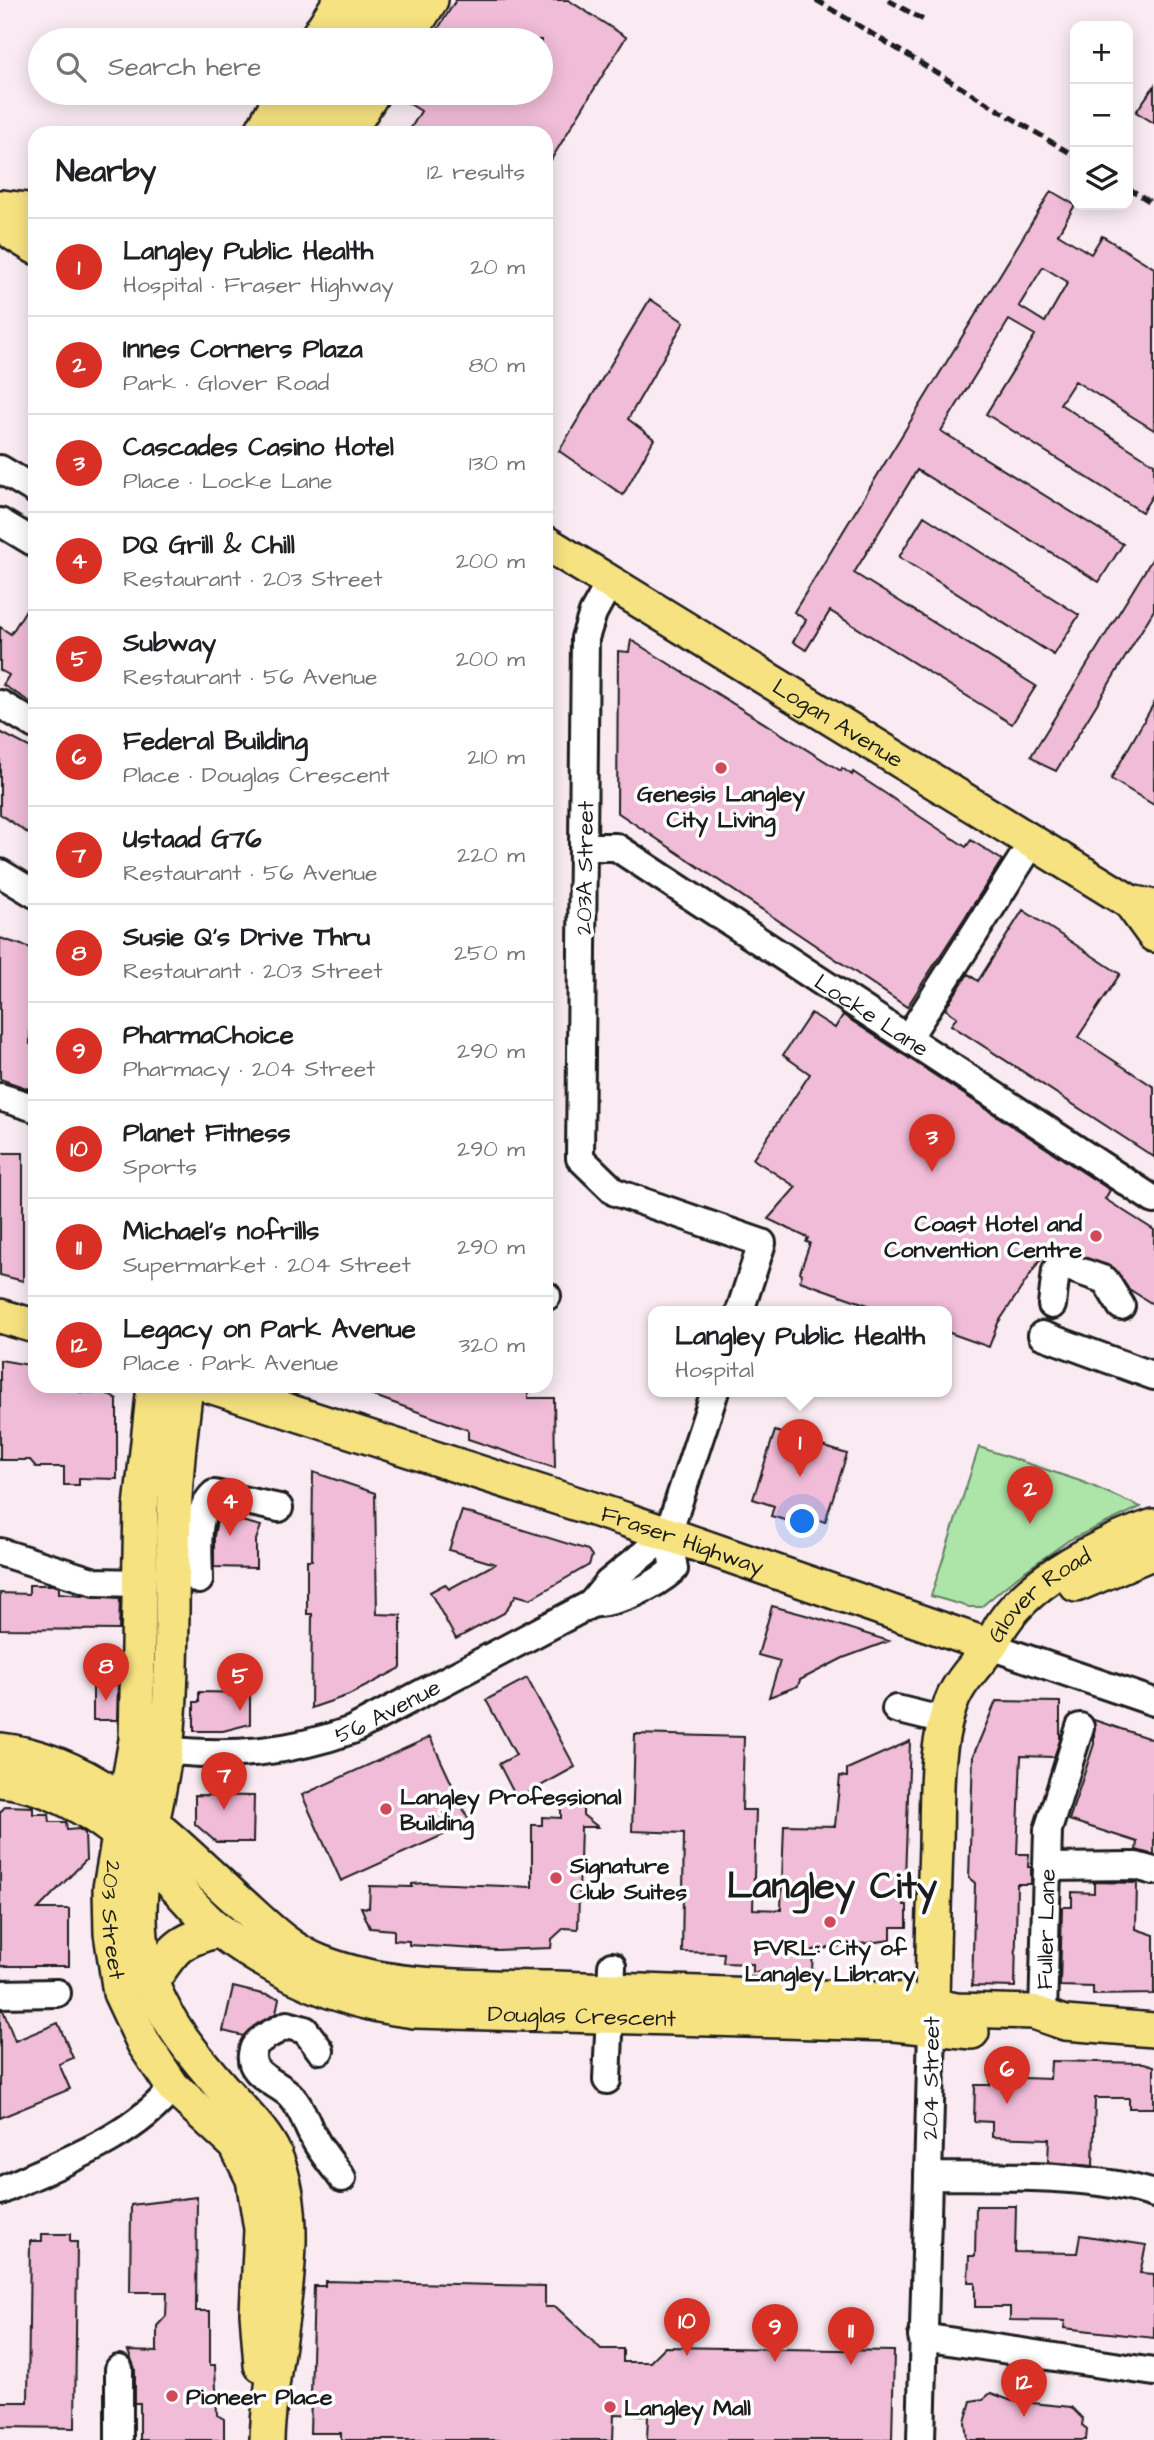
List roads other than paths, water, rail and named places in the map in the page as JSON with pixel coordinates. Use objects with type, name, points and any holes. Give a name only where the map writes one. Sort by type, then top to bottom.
[{"type":"main road","points":[[323,28],[341,0]]},
{"type":"main road","points":[[350,28],[368,0]]},
{"type":"main road","points":[[382,28],[399,0]]},
{"type":"main road","points":[[414,28],[431,0]]},
{"type":"main road","points":[[265,126],[276,105]]},
{"type":"main road","points":[[290,126],[304,105]]},
{"type":"main road","points":[[325,126],[336,105]]},
{"type":"main road","points":[[352,126],[366,105]]},
{"type":"main road","points":[[13,209],[14,234],[28,243]]},
{"type":"main road","name":"Logan Avenue","points":[[553,547],[1032,843],[1142,905],[1154,936]]},
{"type":"main road","points":[[0,1316],[28,1324]]},
{"type":"main road","name":"203 Street","points":[[153,1393],[144,1473],[140,1583],[151,1745],[152,1825],[140,1900],[141,1937],[151,1983],[171,2023],[201,2063],[262,2133],[275,2155],[286,2204],[286,2273],[267,2424]]},
{"type":"main road","name":"203 Street","points":[[185,1393],[151,1745],[126,1802],[110,1888],[111,1933],[120,1993],[144,2043],[173,2087],[236,2145],[247,2162],[259,2205],[261,2243],[257,2313],[267,2424]]},
{"type":"main road","name":"Fraser Highway","points":[[255,1393],[274,1396],[990,1646]]},
{"type":"main road","name":"Glover Road","points":[[990,1646],[1004,1621],[1051,1579],[1109,1543],[1154,1526]]},
{"type":"main road","name":"Glover Road","points":[[990,1646],[1085,1579],[1154,1552]]},
{"type":"main road","name":"204 Street","points":[[932,2017],[938,1772],[945,1721],[964,1675],[990,1646]]},
{"type":"main road","points":[[84,1775],[151,1745]]},
{"type":"main road","points":[[0,1750],[16,1752],[84,1775],[126,1802],[152,1825]]},
{"type":"main road","points":[[0,1780],[58,1796],[94,1816],[146,1858]]},
{"type":"main road","name":"Douglas Crescent","points":[[152,1825],[284,1941],[322,1962],[358,1974],[417,1983],[611,1991],[894,2024],[932,2017],[1034,2033],[1054,2019],[1154,2031]]},
{"type":"main road","name":"Douglas Crescent","points":[[146,1858],[219,1930],[308,1985],[379,2007],[611,1991]]},
{"type":"main road","points":[[151,1983],[177,1947],[190,1938],[219,1930]]},
{"type":"main road","points":[[261,2243],[270,2259],[286,2273]]},
{"type":"street","points":[[0,469],[28,486]]},
{"type":"street","points":[[0,522],[28,539]]},
{"type":"street","name":"203A Street","points":[[610,584],[593,613],[585,638],[580,1158],[615,1192],[762,1243],[742,1306]]},
{"type":"street","points":[[0,704],[28,721]]},
{"type":"street","points":[[908,1038],[1032,843]]},
{"type":"street","name":"Locke Lane","points":[[584,847],[616,847],[1154,1200]]},
{"type":"street","points":[[0,873],[28,890]]},
{"type":"street","points":[[0,1097],[28,1106]]},
{"type":"street","points":[[1052,1305],[1056,1270],[1062,1265],[1105,1280],[1121,1306]]},
{"type":"street","points":[[1042,1335],[1154,1376]]},
{"type":"street","points":[[667,1534],[713,1397]]},
{"type":"street","points":[[199,1580],[199,1530],[208,1499],[214,1494],[225,1494],[279,1508]]},
{"type":"street","name":"56 Avenue","points":[[151,1745],[213,1754],[254,1753],[316,1743],[386,1714],[591,1604],[618,1601],[674,1569],[667,1534]]},
{"type":"street","points":[[0,1552],[95,1582],[140,1583]]},
{"type":"street","name":"Fraser Highway","points":[[990,1646],[1154,1702]]},
{"type":"street","points":[[896,1709],[945,1721]]},
{"type":"street","points":[[1047,1867],[1048,1830],[1080,1727]]},
{"type":"street","name":"Fuller Lane","points":[[1054,2019],[1047,1867],[1136,1866],[1154,1871]]},
{"type":"street","points":[[607,2080],[611,1991]]},
{"type":"street","points":[[0,1994],[57,1993]]},
{"type":"street","name":"204 Street","points":[[921,2440],[932,2017]]},
{"type":"street","points":[[320,2050],[305,2030],[287,2025],[258,2042],[253,2050],[252,2061],[265,2080],[290,2094],[309,2121],[313,2137],[342,2178]]},
{"type":"street","points":[[0,2191],[118,2134],[146,2115],[173,2087]]},
{"type":"street","points":[[928,2176],[1106,2182],[1154,2194]]},
{"type":"street","points":[[922,2337],[1154,2372]]},
{"type":"street","points":[[119,2369],[119,2440]]},
{"type":"railway","points":[[816,0],[1070,153]]},
{"type":"railway","points":[[888,0],[927,22]]},
{"type":"railway","points":[[1133,191],[1154,204]]},
{"type":"place","name":"Genesis Langley City Living","points":[[721,768]]},
{"type":"place","name":"Cascades Casino Hotel","points":[[932,1172]]},
{"type":"place","name":"Coast Hotel and Convention Centre","points":[[1096,1236]]},
{"type":"place","name":"Langley Public Health","points":[[800,1477]]},
{"type":"place","name":"Innes Corners Plaza","points":[[1030,1524]]},
{"type":"place","name":"DQ Grill & Chill","points":[[230,1536]]},
{"type":"place","name":"Susie Q's Drive Thru","points":[[106,1701]]},
{"type":"place","name":"Subway","points":[[240,1711]]},
{"type":"place","name":"Langley Professional Building","points":[[386,1809]]},
{"type":"place","name":"Ustaad G76","points":[[224,1810]]},
{"type":"place","name":"Signature Club Suites","points":[[556,1878]]},
{"type":"place","name":"FVRL: City of Langley Library","points":[[830,1922]]},
{"type":"place","name":"Federal Building","points":[[1007,2104]]},
{"type":"place","name":"Planet Fitness","points":[[687,2356]]},
{"type":"place","name":"PharmaChoice","points":[[775,2362]]},
{"type":"place","name":"Michael's nofrills","points":[[851,2365]]},
{"type":"place","name":"Pioneer Place","points":[[172,2396]]},
{"type":"place","name":"Langley Mall","points":[[610,2407]]},
{"type":"place","name":"Legacy on Park Avenue","points":[[1024,2417]]},
{"type":"district","name":"Langley City","points":[[832,1885]]}]
